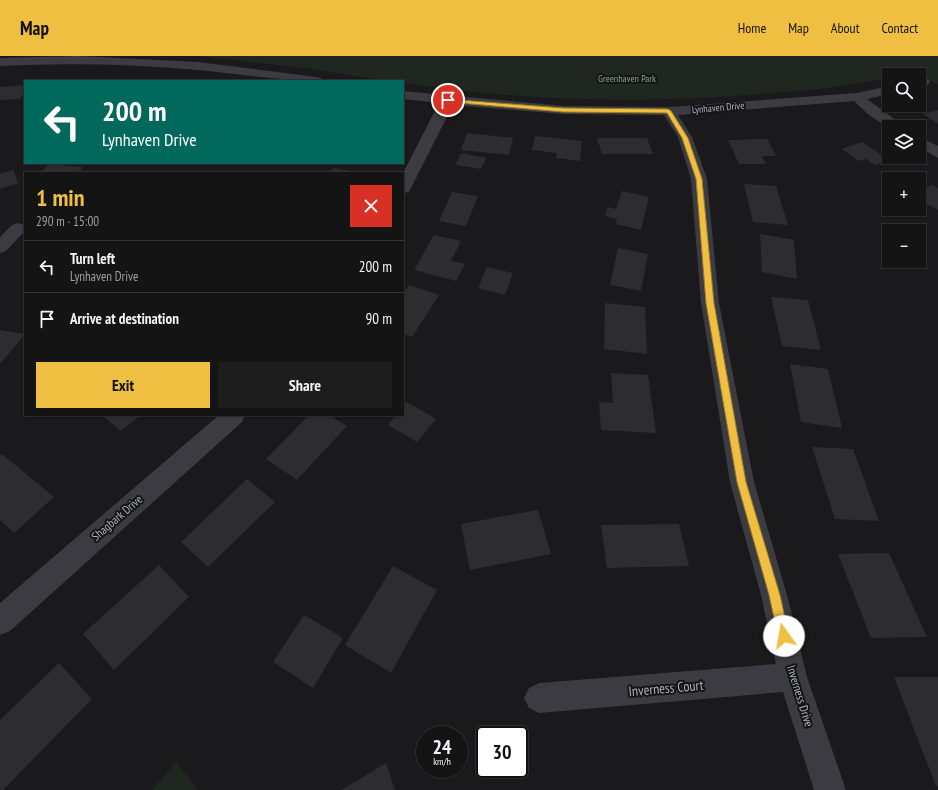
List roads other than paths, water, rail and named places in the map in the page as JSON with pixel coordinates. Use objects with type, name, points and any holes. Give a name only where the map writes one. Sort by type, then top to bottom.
[{"type":"street","points":[[0,62],[82,60],[156,61],[204,65],[309,80]]},
{"type":"street","name":"Lynhaven Drive","points":[[404,95],[563,110],[668,111],[857,97],[882,92]]},
{"type":"street","points":[[857,97],[874,112],[887,120]]},
{"type":"street","points":[[404,186],[448,100]]},
{"type":"street","name":"Inverness Drive","points":[[668,111],[685,138],[699,179],[710,303],[742,482],[774,595],[793,677],[830,790]]},
{"type":"street","points":[[926,145],[938,153]]},
{"type":"street","points":[[0,247],[18,229]]},
{"type":"street","name":"Shagbark Drive","points":[[0,622],[233,416]]},
{"type":"street","name":"Inverness Court","points":[[539,698],[793,677]]},
{"type":"park label","name":"Greenhaven Park","points":[[627,78]]}]
